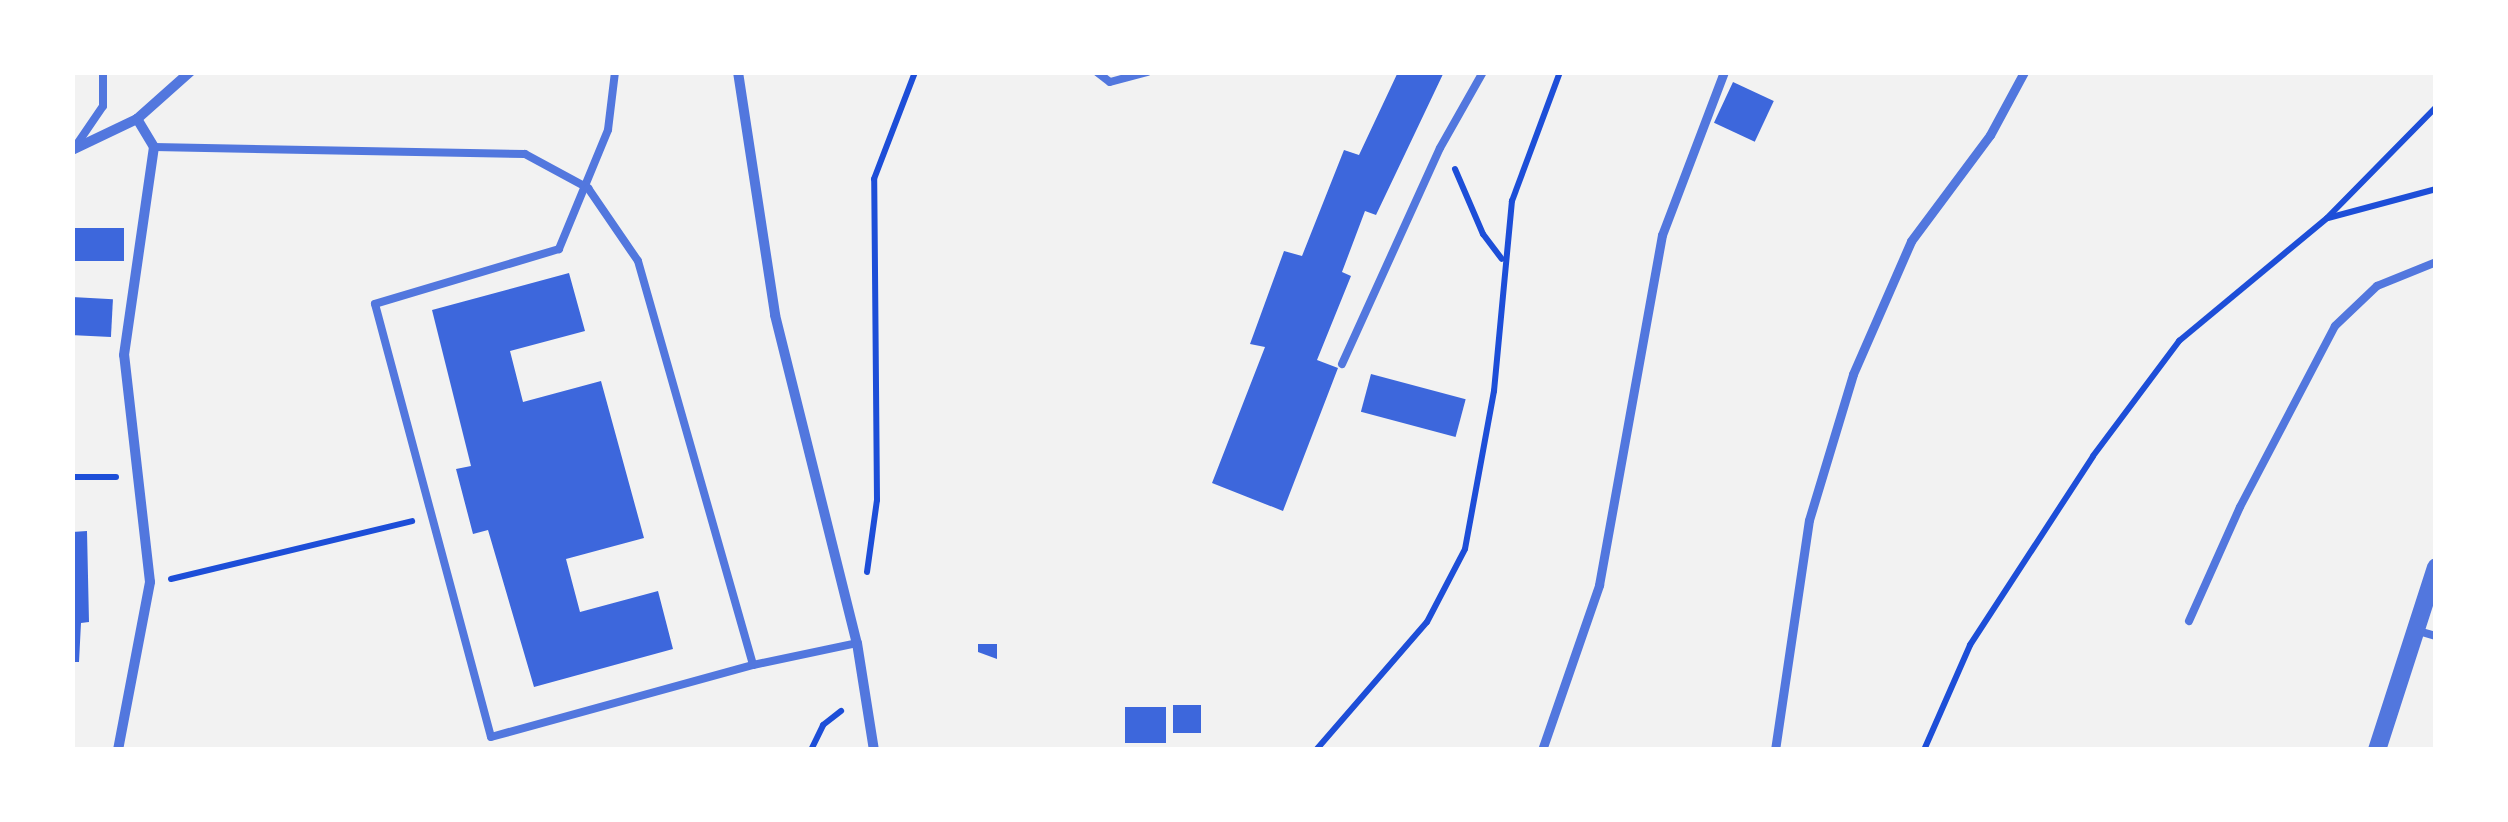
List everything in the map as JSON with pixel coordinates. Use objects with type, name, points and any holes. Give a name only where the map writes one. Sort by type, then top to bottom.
[{"type":"street","points":[[73,150],[136,119],[190,72]]},
{"type":"street","points":[[738,72],[775,315],[857,643],[874,750]]},
{"type":"street","points":[[1542,750],[1606,554],[1662,236],[1724,72]]},
{"type":"street","points":[[1775,750],[1809,520],[1854,374],[1910,240],[1990,135],[2024,72]]},
{"type":"street","points":[[118,750],[150,582],[124,355],[154,147],[136,119]]},
{"type":"street","points":[[2378,750],[2436,567]]},
{"type":"lane","points":[[73,150],[103,106],[103,72]]},
{"type":"lane","points":[[615,72],[608,130],[588,188],[559,249],[375,304],[491,737],[753,665],[857,643]]},
{"type":"lane","points":[[1097,72],[1110,82],[1148,72]]},
{"type":"lane","points":[[1342,364],[1440,148],[1483,72]]},
{"type":"lane","points":[[154,147],[525,154],[588,188],[638,261],[753,665]]},
{"type":"lane","points":[[2190,621],[2240,507],[2335,326],[2377,286],[2436,262]]},
{"type":"lane","points":[[2415,630],[2436,636]]},
{"type":"path","points":[[865,590],[878,500],[874,180],[915,72]]},
{"type":"path","points":[[1316,750],[1427,622],[1465,548],[1494,391],[1503,260],[1512,201],[1560,72]]},
{"type":"path","points":[[1924,750],[1970,645],[2158,368],[2188,331],[2254,285],[2327,218],[2436,107]]},
{"type":"path","points":[[1440,148],[1466,184],[1483,234],[1503,260]]},
{"type":"path","points":[[2327,218],[2436,190]]},
{"type":"path","points":[[72,477],[138,476]]},
{"type":"path","points":[[184,577],[418,520]]},
{"type":"path","points":[[811,750],[824,725],[846,707]]},
{"type":"building","points":[[1398,72],[1444,72],[1376,215],[1365,211],[1342,272],[1351,276],[1317,360],[1338,368],[1283,511],[1212,483],[1265,347],[1250,344],[1284,251],[1302,256],[1344,150],[1359,155]]},
{"type":"building","points":[[1733,82],[1774,101],[1755,142],[1714,123]]},
{"type":"building","points":[[72,228],[124,228],[124,261],[72,261]]},
{"type":"building","points":[[569,273],[585,331],[510,351],[523,402],[601,381],[644,538],[566,559],[580,612],[658,591],[673,649],[534,687],[488,530],[473,534],[456,469],[471,466],[432,310]]},
{"type":"building","points":[[72,297],[113,299],[111,337],[72,335]]},
{"type":"building","points":[[1371,374],[1466,399],[1456,437],[1361,412]]},
{"type":"building","points":[[87,531],[89,622],[81,623],[79,662],[72,662],[72,532]]},
{"type":"building","points":[[978,644],[997,644],[997,659],[978,652]]},
{"type":"building","points":[[1173,705],[1201,705],[1201,733],[1173,733]]},
{"type":"building","points":[[1125,707],[1166,707],[1166,743],[1125,743]]}]
